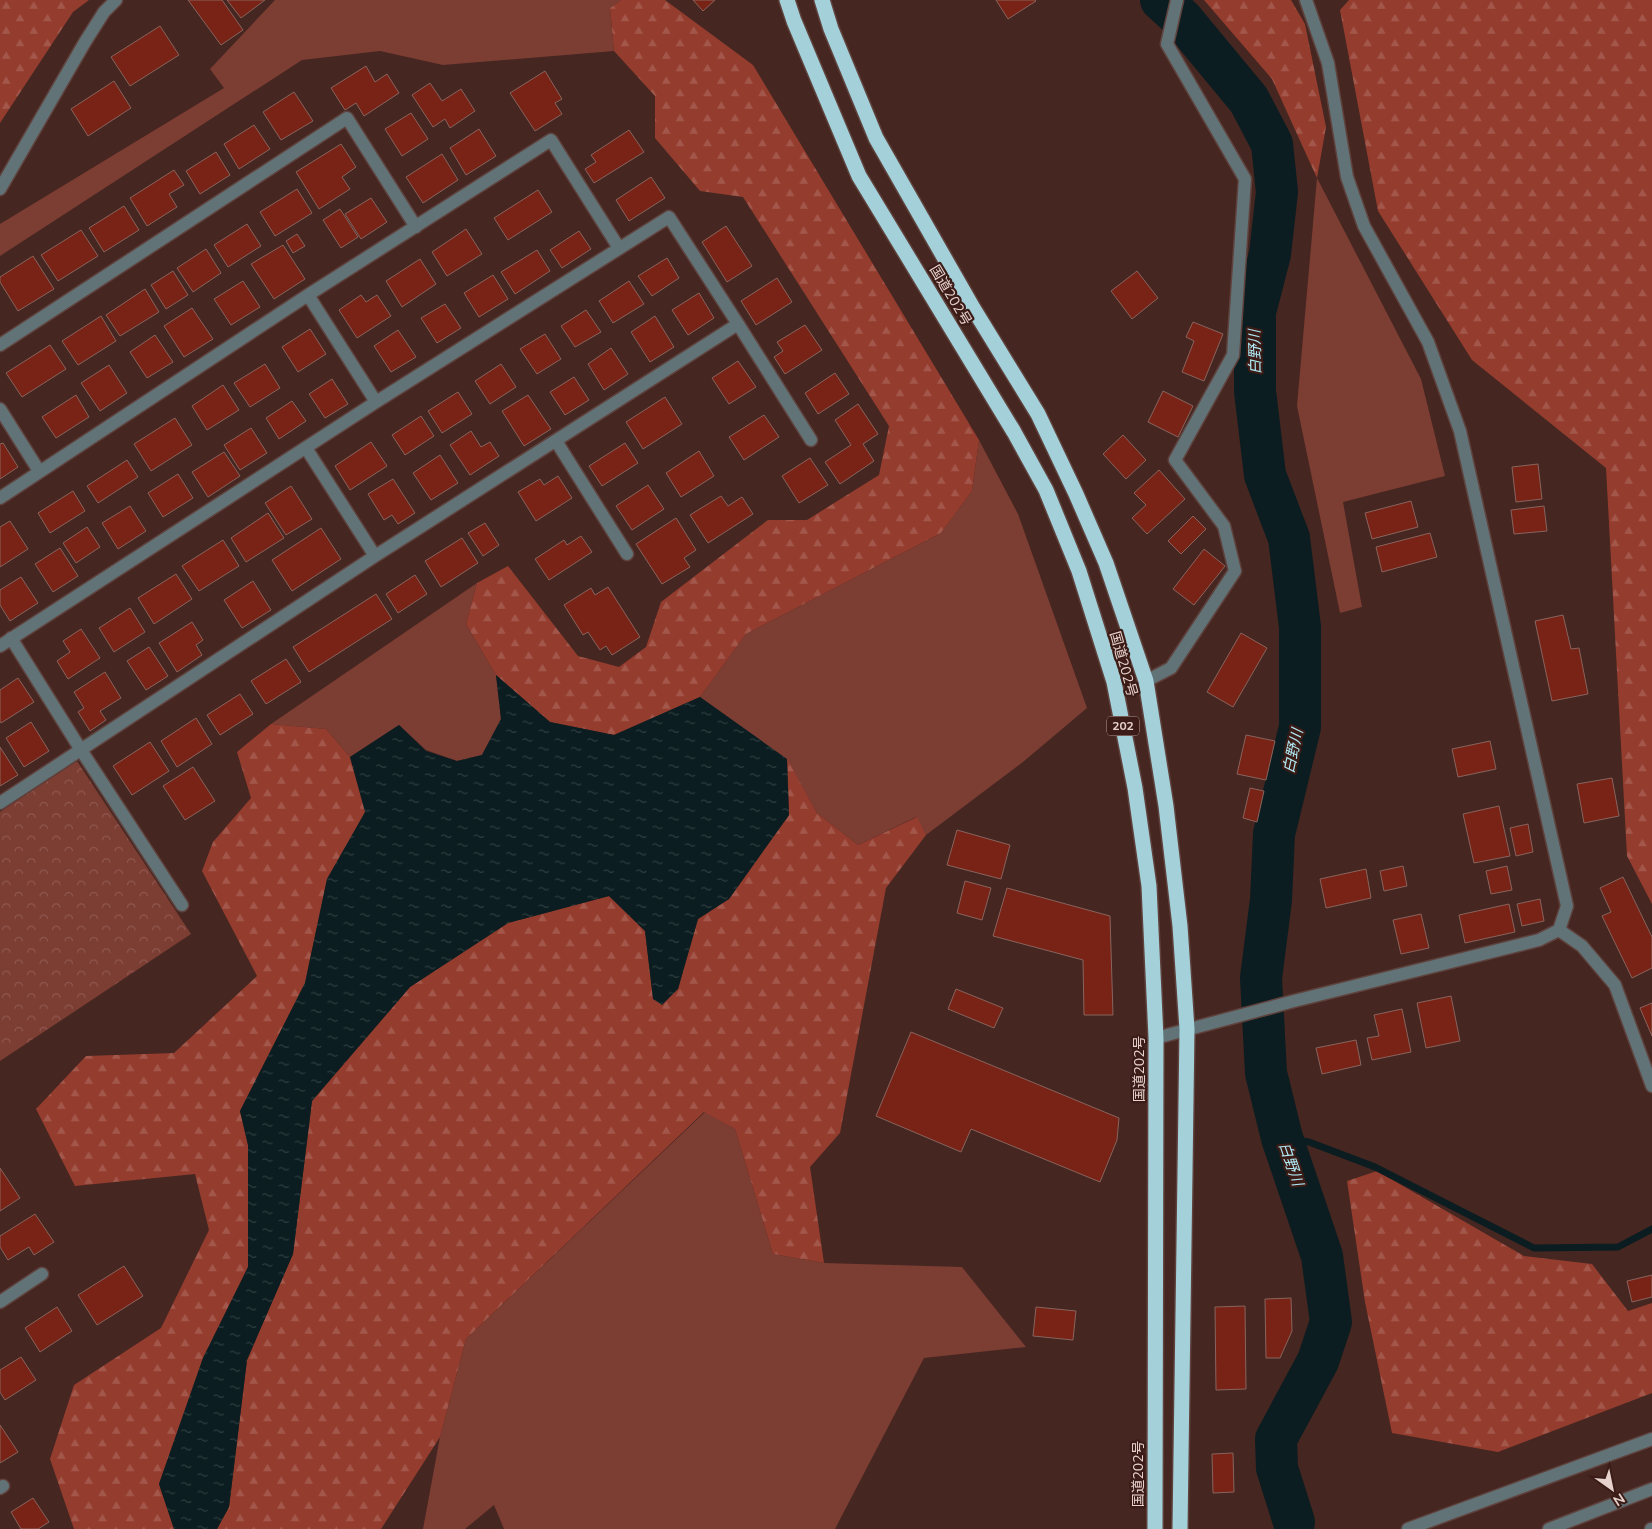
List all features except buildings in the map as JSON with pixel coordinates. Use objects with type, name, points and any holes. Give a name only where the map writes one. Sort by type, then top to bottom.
[{"type":"highway","name":"国道202号","points":[[787,0],[859,176],[1014,432],[1046,490],[1078,570],[1114,682],[1135,788],[1150,886],[1156,1038],[1154,1529]]},
{"type":"highway","name":"国道202号","points":[[822,0],[831,29],[876,138],[973,308],[1038,414],[1106,563],[1146,681],[1166,806],[1180,926],[1187,1029],[1180,1529]]},
{"type":"street","points":[[0,189],[85,42],[104,12],[116,0]]},
{"type":"street","points":[[1146,681],[1171,668],[1236,571],[1224,526],[1175,460],[1233,355],[1246,180],[1167,44],[1177,0]]},
{"type":"street","points":[[1156,1038],[1231,1017],[1539,940],[1559,930],[1567,906],[1460,431],[1428,342],[1364,226],[1347,177],[1328,63],[1306,0]]},
{"type":"street","points":[[0,346],[347,118],[416,226]]},
{"type":"street","points":[[0,498],[308,296],[551,140],[618,248]]},
{"type":"street","points":[[0,646],[376,402],[669,217],[811,440]]},
{"type":"street","points":[[308,296],[376,402]]},
{"type":"street","points":[[0,803],[375,556],[738,324]]},
{"type":"street","points":[[0,409],[39,472]]},
{"type":"street","points":[[556,441],[627,554]]},
{"type":"street","points":[[306,448],[375,556]]},
{"type":"street","points":[[11,638],[182,905]]},
{"type":"street","points":[[1559,930],[1582,946],[1616,985],[1652,1086]]},
{"type":"street","points":[[0,1302],[42,1274]]},
{"type":"street","points":[[1408,1529],[1652,1438]]},
{"type":"street","points":[[1549,1529],[1652,1489]]},
{"type":"green space","points":[[0,0],[89,0],[73,12],[0,123]]},
{"type":"green space","points":[[275,0],[621,0],[610,8],[614,51],[443,65],[380,51],[302,60],[0,256],[0,224],[224,88],[210,69]]},
{"type":"green space","points":[[621,0],[665,0],[753,65],[979,440],[972,491],[941,533],[746,634],[700,697],[614,735],[550,722],[496,675],[466,624],[477,583],[508,566],[578,656],[619,667],[646,647],[661,602],[768,520],[807,520],[879,475],[889,426],[743,197],[700,191],[655,138],[655,96],[614,51],[610,8]]},
{"type":"green space","points":[[1204,0],[1291,0],[1305,24],[1326,127],[1317,178],[1272,79]]},
{"type":"green space","points":[[1349,0],[1652,0],[1652,904],[1627,856],[1606,468],[1472,360],[1378,211],[1340,10]]},
{"type":"green space","points":[[1317,178],[1421,379],[1445,476],[1343,502],[1362,607],[1340,613],[1297,406]]},
{"type":"green space","points":[[979,440],[1018,514],[1087,708],[1023,762],[926,835],[916,817],[858,845],[817,813],[786,759],[700,697],[746,634],[941,533],[972,491]]},
{"type":"green space","points":[[477,583],[466,624],[496,675],[501,719],[482,755],[457,761],[426,750],[399,725],[350,757],[326,729],[271,724]]},
{"type":"green space","points":[[271,724],[326,729],[350,757],[366,812],[327,879],[305,983],[240,1111],[248,1145],[248,1267],[203,1358],[159,1484],[174,1529],[74,1529],[50,1459],[74,1385],[161,1328],[209,1230],[195,1174],[75,1186],[36,1109],[86,1056],[174,1053],[257,976],[202,871],[213,842],[251,798],[237,752]]},
{"type":"green space","points":[[787,759],[817,813],[858,845],[917,817],[926,835],[886,888],[840,1133],[810,1167],[824,1263],[773,1254],[735,1129],[704,1112],[466,1339],[440,1437],[381,1529],[217,1529],[229,1507],[247,1360],[293,1254],[312,1101],[410,987],[508,923],[609,896],[645,931],[653,998],[678,989],[698,919],[729,899],[789,815]]},
{"type":"green space","points":[[77,761],[191,934],[0,1061],[0,812]]},
{"type":"green space","points":[[705,1112],[735,1129],[773,1254],[824,1263],[962,1267],[1026,1347],[924,1358],[835,1529],[504,1529],[494,1505],[465,1529],[423,1529],[440,1437],[466,1339]]},
{"type":"green space","points":[[1377,1171],[1524,1256],[1592,1264],[1628,1311],[1652,1303],[1652,1393],[1498,1452],[1392,1433],[1365,1302],[1347,1181]]},
{"type":"water","points":[[496,675],[550,722],[614,735],[700,697],[787,759],[789,815],[729,899],[698,919],[678,989],[662,1005],[653,999],[645,931],[609,896],[508,923],[410,987],[312,1101],[293,1254],[247,1360],[229,1507],[217,1529],[174,1529],[159,1484],[203,1358],[248,1267],[248,1145],[240,1111],[305,983],[327,879],[365,812],[350,757],[399,725],[426,751],[457,761],[482,755],[501,719]]},
{"type":"waterway","name":"白野川","points":[[1161,0],[1182,19],[1249,100],[1272,144],[1277,192],[1270,254],[1255,312],[1255,391],[1265,475],[1289,538],[1300,627],[1300,727],[1274,834],[1271,900],[1261,978],[1266,1073],[1282,1138],[1322,1256],[1331,1322],[1318,1361],[1276,1439],[1277,1468],[1294,1522]]},
{"type":"waterway","points":[[1282,1138],[1309,1142],[1375,1167],[1534,1248],[1618,1247],[1652,1229]]}]
